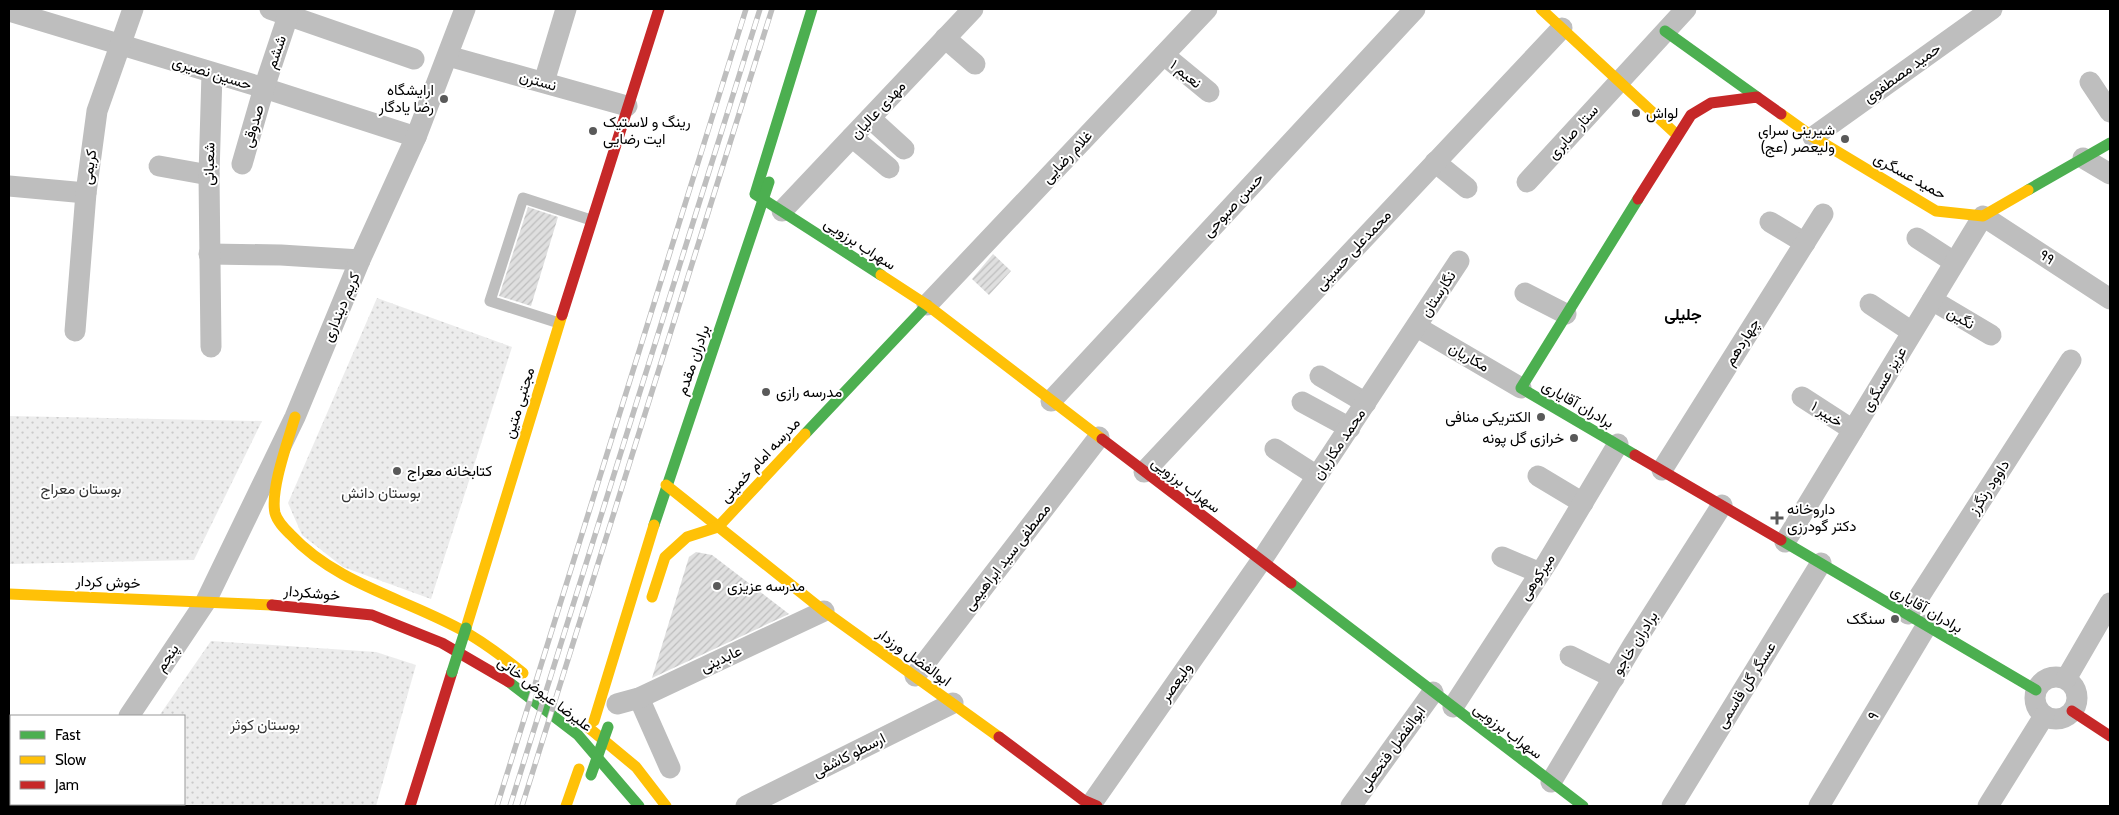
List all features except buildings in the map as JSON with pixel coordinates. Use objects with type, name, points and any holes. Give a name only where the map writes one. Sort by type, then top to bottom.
[{"type":"street","name":"کریمی","points":[[74,331],[86,193],[97,111],[133,9]]},
{"type":"street","name":"کریم دینداری","points":[[206,601],[294,417],[360,260],[416,137],[465,9]]},
{"type":"street","points":[[544,82],[566,9]]},
{"type":"street","name":"مجتبی متین","points":[[410,806],[558,323],[659,9]]},
{"type":"street","name":"برادران مقدم","points":[[759,197],[812,9]]},
{"type":"street","name":"برادران مقدم","points":[[566,806],[594,721],[616,708],[666,485],[759,197],[824,9]]},
{"type":"street","name":"مهدی عالیان","points":[[782,211],[973,9]]},
{"type":"street","name":"غلام رضایی","points":[[927,305],[1207,9]]},
{"type":"street","name":"حسن صبوحی","points":[[1051,401],[1415,9]]},
{"type":"street","points":[[1541,9],[1677,135],[1691,115],[1711,103],[1757,96]]},
{"type":"street","name":"ستار صابری","points":[[1527,182],[1686,9]]},
{"type":"street","name":"حمید مصطفوی","points":[[1813,136],[1992,9]]},
{"type":"street","name":"حسین نصیری","points":[[9,11],[212,74],[264,88],[416,137]]},
{"type":"street","points":[[277,11],[414,59]]},
{"type":"street","name":"ششم","points":[[264,88],[277,11]]},
{"type":"street","name":"محمدعلی حسینی","points":[[1144,472],[1562,28]]},
{"type":"street","name":"حمید عسگری","points":[[1666,31],[1813,136],[1936,211],[1983,216]]},
{"type":"street","points":[[945,38],[974,64]]},
{"type":"street","name":"نعیم ۱","points":[[1164,55],[1209,92]]},
{"type":"street","name":"نسترن","points":[[448,56],[627,106]]},
{"type":"street","name":"شعبانی","points":[[211,347],[208,175],[212,74]]},
{"type":"street","points":[[2090,82],[2110,112]]},
{"type":"street","name":"صدوقی","points":[[242,164],[264,88]]},
{"type":"street","points":[[870,118],[904,149]]},
{"type":"street","name":"برادران آقایاری","points":[[1677,135],[1521,388],[2036,690]]},
{"type":"street","points":[[852,137],[889,168]]},
{"type":"street","points":[[1983,216],[2110,143]]},
{"type":"street","points":[[2084,158],[2110,174]]},
{"type":"street","points":[[1435,162],[1467,188]]},
{"type":"street","points":[[159,166],[208,175]]},
{"type":"street","points":[[9,186],[86,193]]},
{"type":"street","name":"سهراب برزویی","points":[[759,197],[927,305],[1583,806]]},
{"type":"street","name":"چهاردهم","points":[[1662,470],[1823,214]]},
{"type":"street","name":"عزیز عسگری","points":[[1785,542],[1983,216]]},
{"type":"street","name":"۹۹","points":[[1983,216],[2110,299]]},
{"type":"street","points":[[1770,222],[1805,243]]},
{"type":"street","points":[[1917,238],[1954,262]]},
{"type":"street","points":[[209,254],[282,255],[360,260]]},
{"type":"street","name":"نگارستان","points":[[1417,327],[1459,261]]},
{"type":"street","points":[[1525,292],[1566,314]]},
{"type":"street","name":"نگین","points":[[1932,300],[1991,335]]},
{"type":"street","points":[[1870,304],[1912,332]]},
{"type":"street","name":"مدرسه امام خمینی","points":[[718,527],[927,305]]},
{"type":"street","name":"مکاریان","points":[[1417,327],[1521,388]]},
{"type":"street","name":"محمد مکاریان","points":[[1261,561],[1417,327]]},
{"type":"street","name":"داوود رنگرز","points":[[1908,614],[2071,360]]},
{"type":"street","points":[[1320,376],[1366,404]]},
{"type":"street","name":"خیبر ۱","points":[[1802,397],[1852,430]]},
{"type":"street","points":[[1302,402],[1350,428]]},
{"type":"street","points":[[294,417],[274,498],[275,514],[280,524],[300,548],[329,568],[366,588],[476,638],[505,658],[534,682]]},
{"type":"street","name":"مصطفی سید ابراهیمی","points":[[915,676],[1099,438]]},
{"type":"street","name":"میرکوهی","points":[[1453,707],[1540,573],[1618,444]]},
{"type":"street","points":[[1275,449],[1317,476]]},
{"type":"street","points":[[1538,476],[1583,503]]},
{"type":"street","name":"ابوالفضل ورزدار","points":[[666,485],[824,611],[953,703],[1085,804]]},
{"type":"street","name":"برادران خاجو","points":[[1551,782],[1722,506]]},
{"type":"street","points":[[647,612],[665,556],[687,537],[718,527]]},
{"type":"street","points":[[1502,557],[1540,573]]},
{"type":"street","name":"ولیعصر","points":[[1085,804],[1261,561]]},
{"type":"street","name":"عسگر گل قاسمی","points":[[1672,806],[1820,563]]},
{"type":"street","name":"خوش کردار","points":[[9,594],[206,601]]},
{"type":"street","name":"خوشکردار","points":[[206,601],[353,612],[372,615],[413,630]]},
{"type":"street","name":"پنجم","points":[[130,715],[206,601]]},
{"type":"street","points":[[2066,679],[2110,603]]},
{"type":"street","name":"عابدینی","points":[[616,708],[824,611]]},
{"type":"street","name":"۹","points":[[1819,806],[1926,625]]},
{"type":"street","name":"علیرضا عیوض خانی","points":[[413,630],[442,643],[500,676],[578,735],[639,806]]},
{"type":"street","points":[[1570,656],[1614,678]]},
{"type":"street","points":[[2052,676],[2066,679],[2075,688],[2077,694],[2077,700],[2072,712],[2068,716],[2056,719],[2044,716],[2035,704],[2036,690],[2040,683],[2052,676]]},
{"type":"street","name":"ابوالفضل فتحعلی","points":[[1351,806],[1433,692]]},
{"type":"street","name":"ارسطو کاشفی","points":[[746,806],[953,703]]},
{"type":"street","points":[[586,789],[616,708],[670,768]]},
{"type":"street","points":[[2072,712],[2110,736]]},
{"type":"street","points":[[1988,806],[2044,716]]},
{"type":"street","points":[[578,718],[636,767],[666,806]]},
{"type":"lane","points":[[558,323],[490,301],[523,198],[591,220]]},
{"type":"green space","name":"بوستان دانش","points":[[377,298],[512,347],[431,599],[343,567],[302,535],[288,503]]},
{"type":"green space","name":"بوستان معراج","points":[[9,416],[262,421],[194,560],[9,564]]},
{"type":"green space","name":"بوستان کوثر","points":[[211,641],[376,652],[416,665],[376,806],[97,806],[185,805],[185,715],[160,715]]},
{"type":"railway","points":[[497,806],[746,9]]},
{"type":"railway","points":[[510,806],[760,9]]},
{"type":"railway","points":[[522,806],[772,9]]},
{"type":"traffic: fast","points":[[812,9],[755,194],[881,275]]},
{"type":"traffic: fast","points":[[1665,31],[1757,97]]},
{"type":"traffic: fast","points":[[2028,190],[2110,143]]},
{"type":"traffic: fast","points":[[654,525],[769,182]]},
{"type":"traffic: fast","points":[[1635,455],[1521,388],[1638,199]]},
{"type":"traffic: fast","points":[[805,434],[927,305]]},
{"type":"traffic: fast","points":[[1781,540],[2036,690]]},
{"type":"traffic: fast","points":[[1291,583],[1583,806]]},
{"type":"traffic: fast","points":[[452,672],[466,628]]},
{"type":"traffic: fast","points":[[509,682],[578,735],[639,806]]},
{"type":"traffic: fast","points":[[591,775],[608,727]]},
{"type":"traffic: slow","points":[[1541,9],[1677,135]]},
{"type":"traffic: slow","points":[[1781,114],[1813,137],[1936,211],[1983,216],[2028,190]]},
{"type":"traffic: slow","points":[[881,275],[927,305],[1102,439]]},
{"type":"traffic: slow","points":[[466,628],[562,315]]},
{"type":"traffic: slow","points":[[295,417],[280,465],[275,492],[275,513],[283,527],[308,551],[328,565],[370,588],[467,633],[523,673]]},
{"type":"traffic: slow","points":[[652,597],[665,557],[687,537],[718,527],[805,434]]},
{"type":"traffic: slow","points":[[666,485],[824,611],[999,737]]},
{"type":"traffic: slow","points":[[594,721],[654,525]]},
{"type":"traffic: slow","points":[[9,594],[272,605]]},
{"type":"traffic: slow","points":[[589,728],[636,767],[666,806]]},
{"type":"traffic: slow","points":[[566,806],[579,769]]},
{"type":"traffic: jam","points":[[562,315],[659,9]]},
{"type":"traffic: jam","points":[[1638,199],[1691,115],[1711,103],[1757,97],[1781,114]]},
{"type":"traffic: jam","points":[[1102,439],[1291,583]]},
{"type":"traffic: jam","points":[[1635,455],[1781,540]]},
{"type":"traffic: jam","points":[[272,605],[372,615],[442,643],[509,682]]},
{"type":"traffic: jam","points":[[410,806],[452,672]]},
{"type":"traffic: jam","points":[[2072,711],[2110,736]]},
{"type":"traffic: jam","points":[[999,737],[1083,800],[1097,806]]},
{"type":"place","name":"ارایشگاه رضا یادگار","points":[[444,99]]},
{"type":"place","name":"لواش","points":[[1636,113]]},
{"type":"place","name":"رینگ و لاستیک ایت رضایی","points":[[593,131]]},
{"type":"place","name":"شیرینی سرای ولیعصر (عج)","points":[[1845,139]]},
{"type":"place","name":"مدرسه رازی","points":[[766,392]]},
{"type":"place","name":"الکتریکی منافی","points":[[1541,417]]},
{"type":"place","name":"خرازی گل پونه","points":[[1574,438]]},
{"type":"place","name":"کتابخانه معراج","points":[[397,471]]},
{"type":"place","name":"داروخانه دکتر گودرزی","points":[[1777,518]]},
{"type":"place","name":"مدرسه عزیزی","points":[[717,586]]},
{"type":"place","name":"سنگک","points":[[1895,619]]},
{"type":"district","name":"جلیلی","points":[[1683,314]]}]
